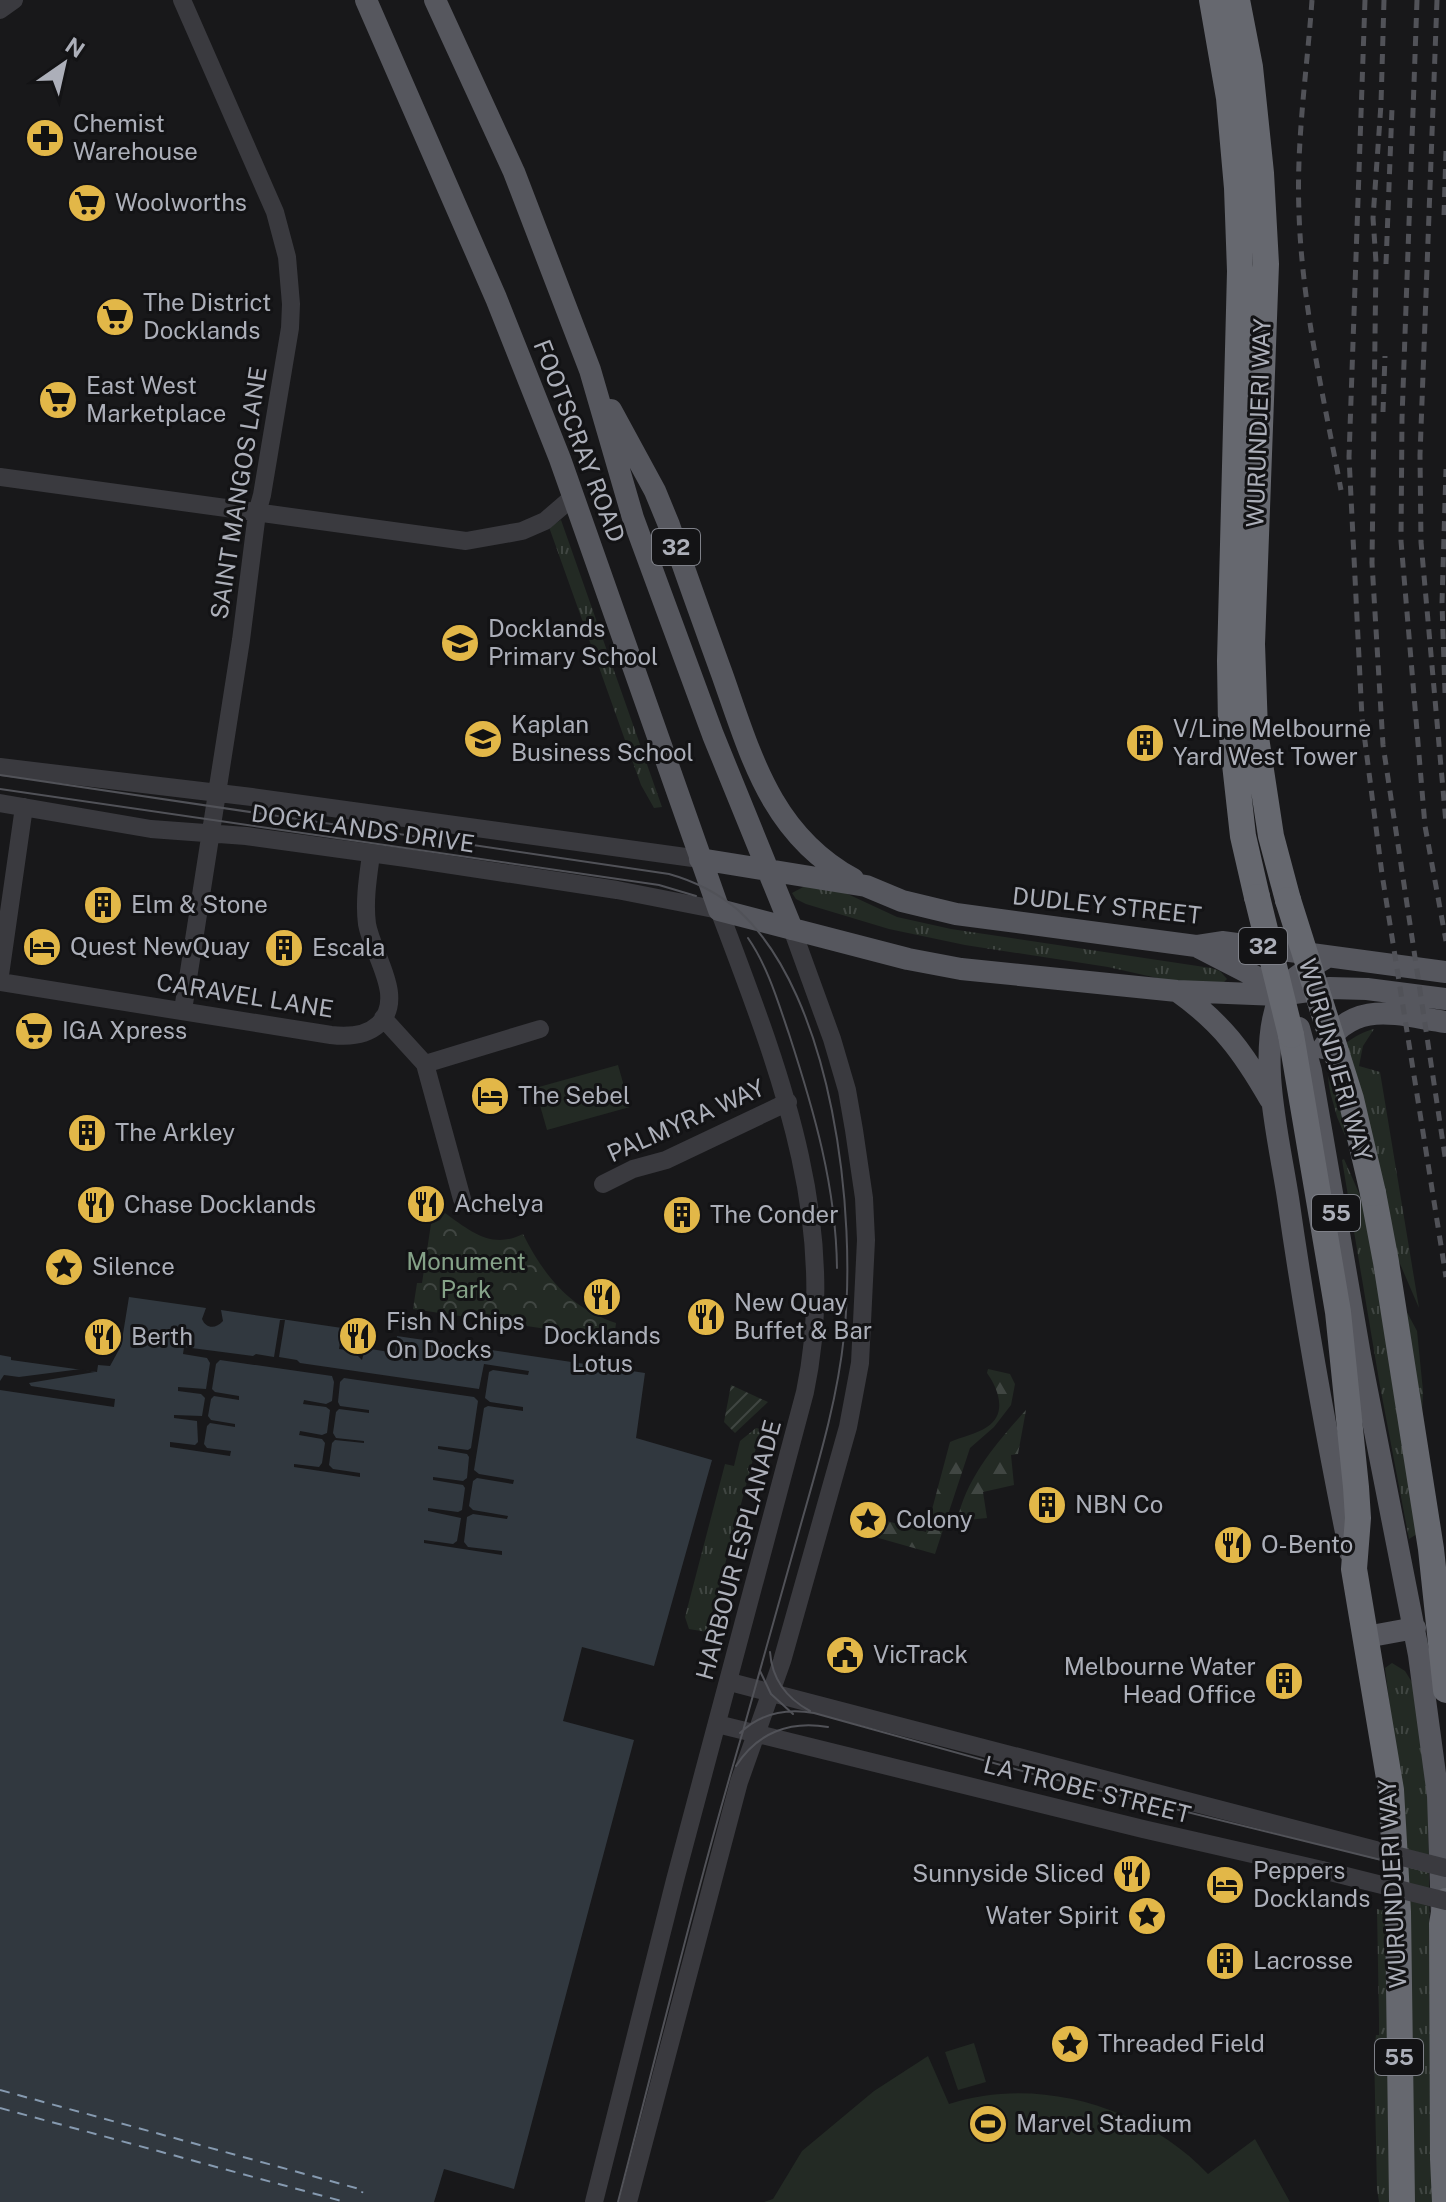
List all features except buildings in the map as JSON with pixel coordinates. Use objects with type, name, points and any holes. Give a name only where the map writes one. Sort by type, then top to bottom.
[{"type":"highway","name":"WURUNDJERI WAY","points":[[1212,0],[1229,98],[1240,271],[1231,728],[1243,836],[1291,1035],[1338,1312],[1358,1518],[1354,1569],[1391,1790],[1394,1830],[1402,2202]]},
{"type":"highway","name":"WURUNDJERI WAY","points":[[1237,0],[1250,67],[1266,264],[1252,644],[1260,777],[1288,900],[1351,1099],[1373,1193],[1419,1470],[1439,1611],[1446,1690]]},
{"type":"highway","name":"WURUNDJERI WAY","points":[[1445,1909],[1445,2202]]},
{"type":"main road","name":"FOOTSCRAY ROAD","points":[[366,0],[496,298],[574,496],[719,910]]},
{"type":"main road","name":"FOOTSCRAY ROAD","points":[[435,0],[514,172],[590,370],[633,518],[766,870],[792,929]]},
{"type":"main road","name":"FOOTSCRAY ROAD","points":[[590,370],[655,491],[753,760],[771,801],[807,846],[836,869],[866,886]]},
{"type":"main road","name":"DUDLEY STREET","points":[[700,859],[866,886],[902,901],[956,914],[1196,946],[1222,942],[1446,972]]},
{"type":"main road","name":"32","points":[[719,910],[948,967],[1177,991],[1280,995],[1342,988],[1446,999]]},
{"type":"main road","points":[[1196,946],[1264,981],[1280,995],[1295,977],[1331,955]]},
{"type":"main road","points":[[1177,991],[1209,1014],[1232,1039],[1272,1104]]},
{"type":"main road","name":"WURUNDJERI WAY","points":[[1280,995],[1299,1028],[1311,1071],[1360,1355],[1415,1628],[1438,1796],[1445,1909]]},
{"type":"main road","name":"55","points":[[1272,1104],[1271,1034],[1280,995]]},
{"type":"main road","points":[[1311,1071],[1328,1040],[1342,1024],[1355,1017],[1378,1013],[1446,1022]]},
{"type":"main road","name":"WURUNDJERI WAY","points":[[1272,1104],[1316,1384],[1354,1569]]},
{"type":"main road","points":[[1366,1637],[1415,1628]]},
{"type":"street","points":[[0,10],[14,0]]},
{"type":"street","name":"SAINT MANGOS LANE","points":[[182,0],[275,212],[287,257],[291,304],[290,328],[257,513],[183,1010]]},
{"type":"street","points":[[0,477],[466,541],[522,531],[545,521],[574,496]]},
{"type":"street","name":"DOCKLANDS DRIVE","points":[[0,767],[217,793],[700,859]]},
{"type":"street","name":"DOCKLANDS DRIVE","points":[[0,803],[121,825],[211,834],[617,890],[719,910]]},
{"type":"street","points":[[0,975],[24,807]]},
{"type":"street","points":[[371,855],[366,914],[390,995],[389,1007],[383,1018],[425,1064],[462,1199]]},
{"type":"street","name":"HARBOUR ESPLANADE","points":[[594,2202],[675,1880],[805,1392],[815,1321],[816,1263],[812,1208],[788,1102],[719,910]]},
{"type":"street","points":[[628,2202],[739,1782],[771,1693],[853,1407],[860,1363],[865,1288],[864,1198],[850,1104],[832,1039],[792,929]]},
{"type":"street","name":"CARAVEL LANE","points":[[0,982],[338,1036],[365,1032],[383,1018]]},
{"type":"street","points":[[425,1064],[540,1029]]},
{"type":"street","name":"PALMYRA WAY","points":[[603,1184],[633,1169],[666,1160],[788,1102]]},
{"type":"street","name":"LA TROBE STREET","points":[[730,1682],[1446,1868]]},
{"type":"street","name":"LA TROBE STREET","points":[[717,1724],[1322,1870],[1445,1909]]},
{"type":"green space","points":[[561,520],[662,807],[654,808],[641,785],[549,527]]},
{"type":"green space","points":[[805,886],[839,890],[897,917],[951,929],[1211,968],[1220,971],[1227,979],[1223,983],[1175,982],[1108,967],[965,945],[889,929],[796,899],[792,893]]},
{"type":"green space","points":[[1374,1029],[1363,1046],[1359,1066],[1380,1072],[1419,1308],[1337,1117],[1329,1088],[1331,1063],[1340,1049],[1352,1039]]},
{"type":"green space","points":[[618,1065],[630,1107],[547,1130],[535,1088]]},
{"type":"green space","points":[[1344,1159],[1387,1257],[1402,1303],[1417,1331],[1423,1391],[1417,1534],[1409,1539],[1380,1386]]},
{"type":"green space","name":"Monument Park","points":[[445,1213],[472,1232],[491,1239],[501,1240],[523,1234],[540,1264],[560,1289],[585,1309],[616,1323],[614,1339],[413,1309],[417,1283],[422,1283],[431,1224],[440,1220]]},
{"type":"green space","points":[[988,1369],[1010,1374],[1015,1384],[1011,1405],[994,1427],[970,1448],[935,1554],[875,1537],[880,1519],[926,1532],[950,1442],[983,1429],[997,1415],[999,1401]]},
{"type":"green space","points":[[731,1385],[768,1402],[735,1433],[724,1422]]},
{"type":"green space","points":[[1026,1410],[1018,1454],[1011,1455],[1014,1485],[983,1492],[987,1518],[957,1521],[975,1475]]},
{"type":"green space","points":[[756,1428],[761,1429],[707,1632],[689,1629],[685,1617],[725,1464],[734,1466],[740,1441]]},
{"type":"green space","points":[[1392,1663],[1405,1671],[1415,1687],[1428,1798],[1433,2202],[1413,2202],[1402,1804],[1385,1668]]},
{"type":"green space","points":[[1377,1909],[1388,1912],[1393,2202],[1379,2202],[1377,2189],[1374,2050],[1376,2035],[1379,2035]]},
{"type":"green space","points":[[974,2043],[986,2082],[958,2090],[945,2052]]},
{"type":"green space","name":"Marvel Stadium","points":[[928,2056],[949,2104],[983,2096],[1018,2093],[1088,2103],[1122,2115],[1153,2131],[1208,2174],[1255,2139],[1290,2202],[764,2202],[773,2199],[802,2151],[874,2091]]},
{"type":"shaded area","points":[[129,1297],[206,1308],[202,1319],[211,1327],[223,1321],[221,1310],[342,1328],[339,1349],[353,1351],[362,1360],[365,1348],[395,1353],[397,1336],[645,1373],[636,1438],[712,1460],[654,1666],[582,1647],[563,1721],[634,1740],[514,2189],[444,2169],[434,2202],[0,2202],[0,1355],[11,1357],[11,1360],[97,1372],[98,1365],[110,1366],[121,1346]]},
{"type":"pier","points":[[280,1320],[285,1320],[279,1357],[300,1363],[479,1389],[484,1364],[529,1371],[528,1375],[489,1372],[485,1398],[490,1402],[523,1407],[523,1411],[484,1408],[474,1470],[479,1474],[514,1480],[513,1484],[477,1478],[473,1481],[469,1506],[473,1510],[508,1516],[507,1519],[473,1514],[467,1517],[464,1542],[468,1547],[502,1551],[502,1555],[424,1543],[424,1540],[453,1544],[457,1541],[461,1518],[428,1511],[428,1508],[462,1510],[463,1485],[433,1480],[433,1477],[463,1481],[467,1478],[467,1454],[438,1449],[438,1446],[471,1448],[478,1401],[474,1397],[344,1378],[340,1382],[340,1406],[369,1410],[369,1413],[339,1409],[333,1433],[336,1438],[364,1443],[335,1440],[329,1465],[333,1469],[360,1473],[360,1477],[294,1467],[294,1464],[319,1467],[322,1463],[325,1443],[322,1439],[299,1435],[300,1431],[327,1433],[330,1410],[303,1404],[304,1400],[326,1404],[332,1401],[332,1376],[220,1360],[216,1364],[212,1389],[239,1396],[239,1400],[214,1396],[208,1416],[211,1420],[235,1424],[235,1427],[210,1423],[204,1444],[207,1448],[231,1451],[230,1456],[170,1447],[170,1442],[195,1445],[198,1442],[197,1421],[174,1418],[174,1415],[202,1416],[205,1398],[201,1394],[178,1391],[178,1387],[206,1389],[210,1363],[207,1358],[183,1354],[184,1347],[274,1357]]},
{"type":"pier","points":[[81,1369],[95,1372],[29,1383],[31,1386],[115,1399],[114,1407],[0,1390],[4,1375],[19,1377]]},
{"type":"ferry route","points":[[0,2090],[363,2190],[362,2193]]},
{"type":"ferry route","points":[[0,2108],[345,2202]]},
{"type":"tram line","points":[[0,775],[669,874],[705,888],[738,910],[771,948],[797,996],[817,1051],[832,1110],[841,1171],[847,1287],[841,1361],[819,1459],[710,1848],[618,2202]]},
{"type":"tram line","points":[[0,789],[659,885],[696,896]]},
{"type":"tram line","points":[[748,938],[776,997],[815,1120],[833,1208],[837,1268]]},
{"type":"tram line","points":[[770,1652],[782,1687],[810,1711]]},
{"type":"tram line","points":[[760,1671],[771,1694],[793,1714]]},
{"type":"tram line","points":[[740,1733],[756,1721],[774,1714],[794,1711],[814,1713],[1033,1774],[1446,1876]]},
{"type":"tram line","points":[[736,1766],[764,1737],[788,1728],[828,1727]]},
{"type":"railway","points":[[1312,0],[1299,160],[1301,248],[1315,352],[1341,490]]},
{"type":"railway","points":[[1365,0],[1349,457],[1362,718],[1382,874],[1446,1277]]},
{"type":"railway","points":[[1384,0],[1373,218],[1376,262],[1372,563],[1383,745],[1446,1163]]},
{"type":"railway","points":[[1417,0],[1402,418],[1401,541],[1425,826],[1446,941]]},
{"type":"railway","points":[[1437,0],[1420,455],[1421,542],[1446,823]]},
{"type":"railway","points":[[1386,264],[1392,108]]},
{"type":"railway","points":[[1444,215],[1446,151]]},
{"type":"railway","points":[[1383,412],[1385,356]]},
{"type":"railway","points":[[1445,693],[1442,603],[1446,469]]},
{"type":"place","name":"Chemist Warehouse","points":[[45,138]]},
{"type":"place","name":"Woolworths","points":[[87,203]]},
{"type":"place","name":"The District Docklands","points":[[115,317]]},
{"type":"place","name":"East West Marketplace","points":[[58,400]]},
{"type":"place","name":"Docklands Primary School","points":[[460,643]]},
{"type":"place","name":"Kaplan Business School","points":[[483,739]]},
{"type":"place","name":"V/Line Melbourne Yard West Tower","points":[[1145,743]]},
{"type":"place","name":"Elm & Stone","points":[[103,905]]},
{"type":"place","name":"Quest NewQuay","points":[[42,947]]},
{"type":"place","name":"Escala","points":[[284,948]]},
{"type":"place","name":"IGA Xpress","points":[[34,1031]]},
{"type":"place","name":"The Sebel","points":[[490,1096]]},
{"type":"place","name":"The Arkley","points":[[87,1133]]},
{"type":"place","name":"Achelya","points":[[426,1204]]},
{"type":"place","name":"Chase Docklands","points":[[96,1205]]},
{"type":"place","name":"The Conder","points":[[682,1215]]},
{"type":"place","name":"Silence","points":[[64,1267]]},
{"type":"place","name":"Docklands Lotus","points":[[602,1297]]},
{"type":"place","name":"New Quay Buffet & Bar","points":[[706,1317]]},
{"type":"place","name":"Fish N Chips On Docks","points":[[358,1336]]},
{"type":"place","name":"Berth","points":[[103,1337]]},
{"type":"place","name":"NBN Co","points":[[1047,1505]]},
{"type":"place","name":"Colony","points":[[868,1520]]},
{"type":"place","name":"O-Bento","points":[[1233,1545]]},
{"type":"place","name":"VicTrack","points":[[845,1655]]},
{"type":"place","name":"Melbourne Water Head Office","points":[[1284,1681]]},
{"type":"place","name":"Sunnyside Sliced","points":[[1132,1874]]},
{"type":"place","name":"Peppers Docklands","points":[[1225,1885]]},
{"type":"place","name":"Water Spirit","points":[[1147,1916]]},
{"type":"place","name":"Lacrosse","points":[[1225,1961]]},
{"type":"place","name":"Threaded Field","points":[[1070,2044]]},
{"type":"place","name":"Marvel Stadium","points":[[988,2124]]}]
